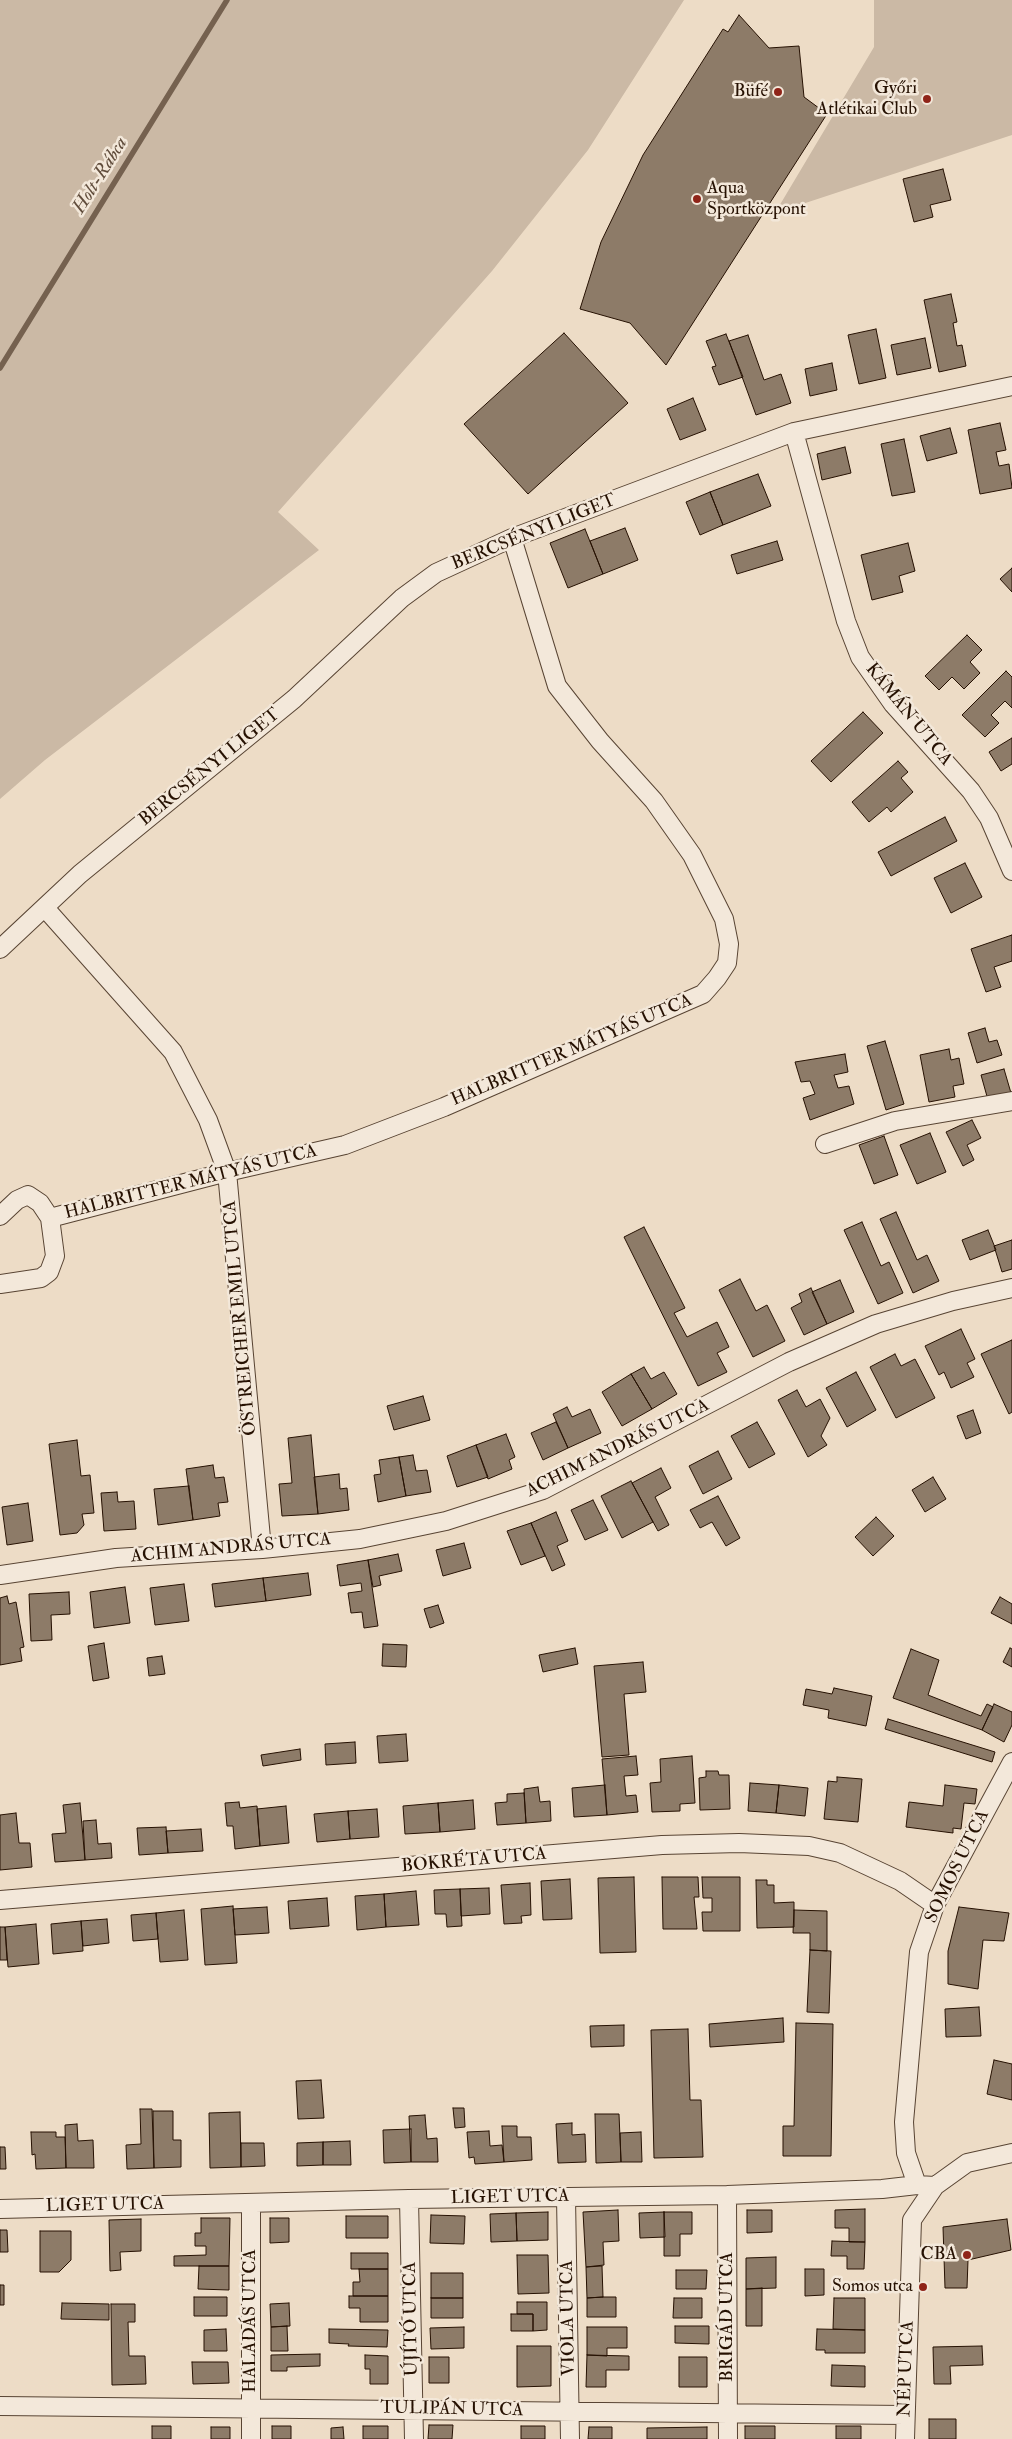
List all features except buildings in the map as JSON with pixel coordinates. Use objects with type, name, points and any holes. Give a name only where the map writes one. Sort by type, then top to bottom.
[{"type":"street","name":"BERCSÉNYI LIGET","points":[[0,949],[80,874],[294,699],[402,598],[436,573],[512,538],[794,432],[1012,386]]},
{"type":"street","name":"KÁMÁN UTCA","points":[[794,432],[846,621],[860,657],[893,704],[970,791],[989,818],[1012,871]]},
{"type":"street","name":"HALBRITTER MÁTYÁS UTCA","points":[[50,1218],[227,1172],[346,1145],[444,1107],[703,994],[717,978],[727,963],[730,944],[724,919],[692,855],[654,801],[600,741],[557,686],[512,538]]},
{"type":"street","name":"ÖSTREICHER EMIL UTCA","points":[[45,908],[173,1052],[208,1120],[227,1172],[262,1549]]},
{"type":"street","points":[[825,1144],[895,1121],[1012,1101]]},
{"type":"street","name":"HALBRITTER MÁTYÁS UTCA","points":[[0,1216],[17,1200],[28,1195],[40,1203],[50,1218],[55,1256],[49,1272],[41,1278],[0,1284]]},
{"type":"street","name":"ACHIM ANDRÁS UTCA","points":[[0,1575],[116,1558],[262,1549],[360,1539],[427,1525],[544,1490],[789,1362],[867,1328],[953,1301],[1012,1288]]},
{"type":"street","name":"SOMOS UTCA","points":[[917,2185],[906,2153],[904,2122],[919,1952],[935,1905],[1012,1762]]},
{"type":"street","name":"BOKRÉTA UTCA","points":[[0,1900],[662,1845],[739,1843],[809,1846],[840,1853],[900,1881],[935,1905]]},
{"type":"street","points":[[935,2186],[967,2163],[1012,2154]]},
{"type":"street","name":"LIGET UTCA","points":[[0,2209],[409,2199],[727,2195],[882,2189],[917,2185],[935,2186]]},
{"type":"street","name":"NÉP UTCA","points":[[905,2439],[912,2220],[935,2186]]},
{"type":"street","name":"BRIGÁD UTCA","points":[[727,2195],[728,2439]]},
{"type":"street","name":"VIOLA UTCA","points":[[566,2197],[570,2439]]},
{"type":"street","name":"ÚJÍTÓ UTCA","points":[[409,2199],[414,2439]]},
{"type":"street","name":"HALADÁS UTCA","points":[[251,2203],[251,2439]]},
{"type":"street","name":"TULIPÁN UTCA","points":[[0,2406],[251,2410],[414,2409],[905,2416]]},
{"type":"shaded area","points":[[0,0],[684,0],[588,150],[492,271],[278,512],[319,550],[45,760],[0,799]]},
{"type":"shaded area","name":"Győri Atlétikai Club","points":[[874,0],[1012,0],[1012,135],[775,213],[874,47]]},
{"type":"waterway","name":"Holt-Rábca","points":[[0,368],[227,0]]},
{"type":"place","name":"Büfé","points":[[778,92]]},
{"type":"place","name":"Győri Atlétikai Club","points":[[927,99]]},
{"type":"place","name":"Aqua Sportközpont","points":[[697,199]]},
{"type":"place","name":"CBA","points":[[967,2255]]},
{"type":"place","name":"Somos utca","points":[[923,2287]]}]
